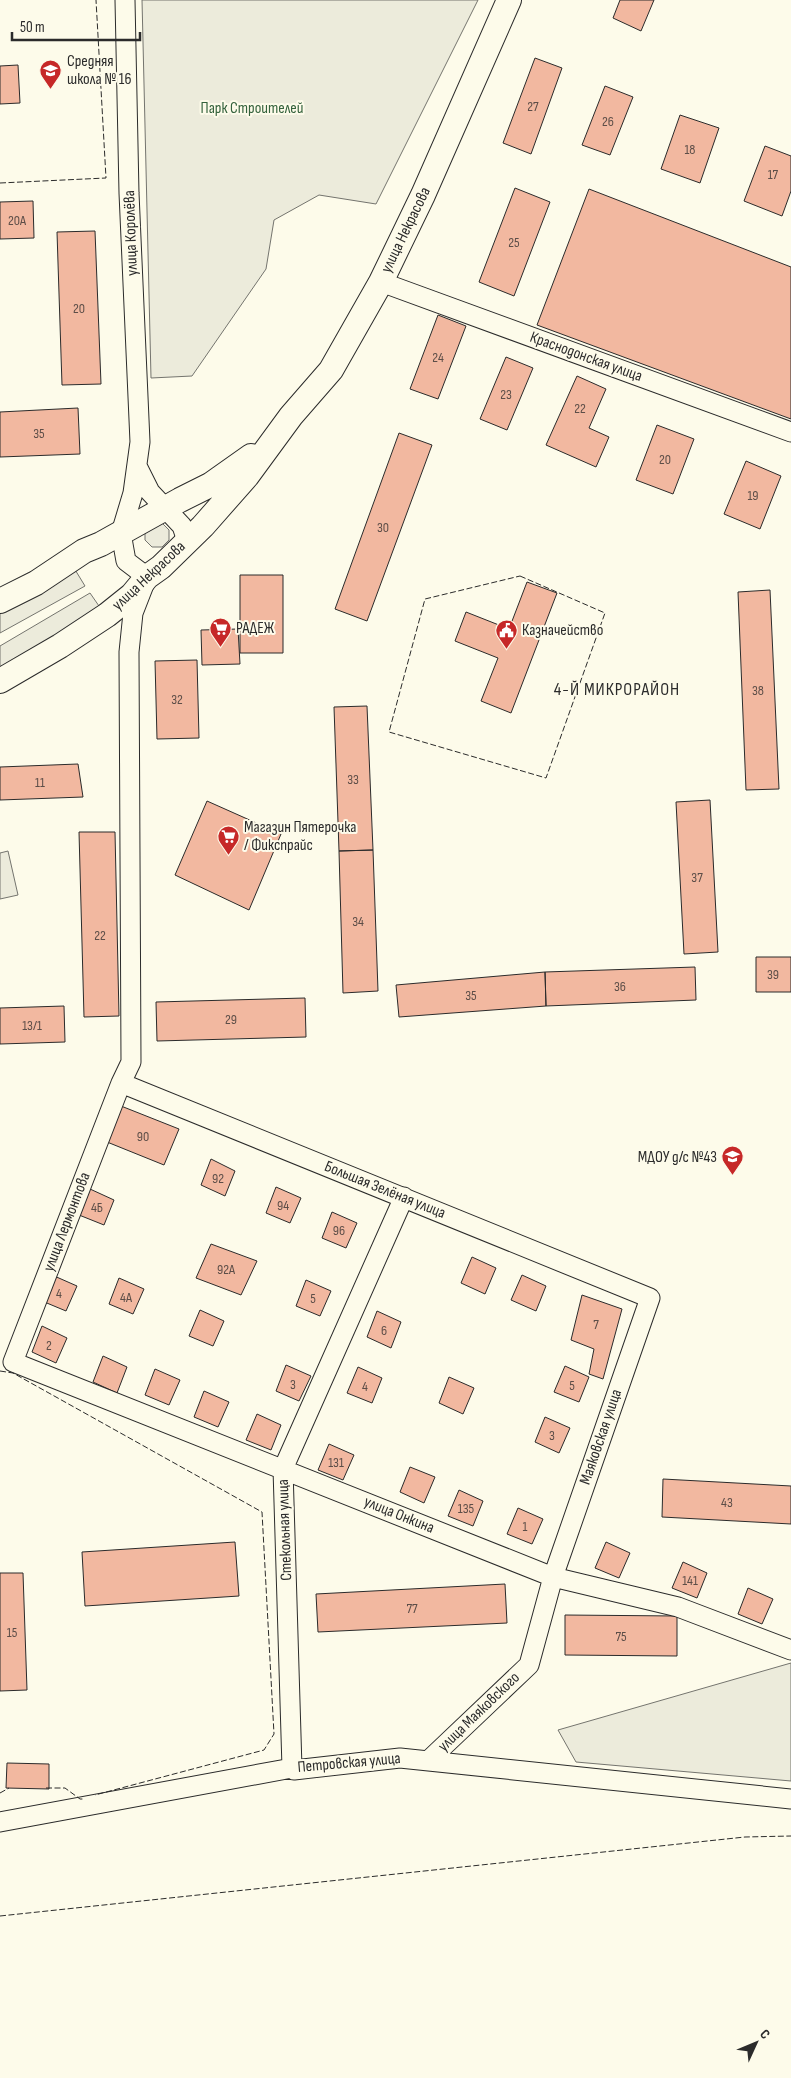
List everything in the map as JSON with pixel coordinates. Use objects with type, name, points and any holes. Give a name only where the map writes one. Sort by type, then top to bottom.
[{"type":"main road","name":"улица Некрасова","points":[[0,680],[60,646],[108,615],[132,595],[147,578],[188,541],[247,476],[271,440],[331,370],[381,282],[423,195],[508,0]]},
{"type":"main road","name":"улица Некрасова","points":[[0,601],[36,582],[84,551],[210,485],[271,440]]},
{"type":"street","name":"улица Королёва","points":[[120,533],[133,493],[140,442],[129,193],[125,0]]},
{"type":"street","name":"Краснодонская улица","points":[[381,282],[791,432]]},
{"type":"street","points":[[137,466],[150,492],[182,526],[188,541]]},
{"type":"street","points":[[120,533],[126,561],[147,578]]},
{"type":"street","name":"улица Лермонтова","points":[[13,1362],[121,1083],[131,1062],[129,652],[133,612],[147,578]]},
{"type":"street","name":"Большая Зелёная улица","points":[[121,1083],[650,1298]]},
{"type":"street","name":"Стекольная улица","points":[[292,1768],[283,1469],[404,1197]]},
{"type":"street","name":"Маяковская улица","points":[[553,1577],[650,1298]]},
{"type":"street","name":"улица Онкина","points":[[13,1362],[553,1577],[678,1607],[791,1650]]},
{"type":"street","name":"улица Маяковского","points":[[428,1760],[529,1665],[553,1577]]},
{"type":"street","name":"Петровская улица","points":[[0,1822],[292,1768],[294,1770],[400,1758],[791,1799]]},
{"type":"green space","name":"Парк Строителей","points":[[142,0],[478,0],[376,204],[319,195],[274,220],[266,269],[192,376],[151,378]]},
{"type":"green space","points":[[162,523],[169,530],[169,540],[162,547],[152,547],[145,540],[145,530]]},
{"type":"green space","points":[[74,568],[85,586],[0,633],[0,613]]},
{"type":"green space","points":[[90,593],[99,606],[39,646],[0,667],[0,646]]},
{"type":"green space","points":[[8,851],[18,895],[0,899],[0,853]]},
{"type":"green space","points":[[791,1663],[791,1781],[576,1762],[558,1730]]},
{"type":"building","points":[[620,0],[654,0],[641,31],[613,18]]},
{"type":"building","points":[[535,58],[562,68],[531,154],[503,143]]},
{"type":"building","points":[[18,65],[20,103],[0,104],[0,66]]},
{"type":"building","points":[[605,86],[633,97],[610,155],[582,145]]},
{"type":"building","points":[[680,115],[719,128],[700,183],[661,169]]},
{"type":"building","points":[[765,146],[791,156],[791,191],[782,216],[744,201]]},
{"type":"building","points":[[515,188],[550,202],[514,296],[479,282]]},
{"type":"building","points":[[589,189],[791,267],[791,419],[537,325]]},
{"type":"building","points":[[33,201],[34,238],[0,239],[0,202]]},
{"type":"building","points":[[95,231],[101,384],[62,385],[57,232]]},
{"type":"building","points":[[438,315],[466,326],[438,399],[410,389]]},
{"type":"building","points":[[506,357],[533,368],[507,430],[480,419]]},
{"type":"building","points":[[577,376],[606,389],[589,428],[609,437],[596,467],[546,445]]},
{"type":"building","points":[[78,408],[80,454],[0,457],[0,412]]},
{"type":"building","points":[[657,425],[694,439],[673,494],[636,480]]},
{"type":"building","points":[[399,433],[432,445],[367,621],[335,609]]},
{"type":"building","points":[[746,461],[781,476],[760,529],[724,514]]},
{"type":"building","points":[[240,575],[283,575],[283,653],[240,653]]},
{"type":"building","name":"Казначейство","points":[[527,582],[557,593],[511,713],[481,701],[498,658],[455,641],[466,612],[509,629]]},
{"type":"building","points":[[770,590],[779,789],[746,790],[738,592]]},
{"type":"building","name":"РАДЕЖ","points":[[238,629],[240,664],[202,665],[201,630]]},
{"type":"building","points":[[197,660],[199,738],[157,739],[155,661]]},
{"type":"building","points":[[367,706],[373,850],[339,851],[334,707]]},
{"type":"building","points":[[78,764],[83,797],[0,800],[0,767]]},
{"type":"building","points":[[710,800],[718,952],[684,954],[676,802]]},
{"type":"building","name":"Магазин Пятерочка / Фикспрайс","points":[[207,801],[281,834],[249,910],[175,875]]},
{"type":"building","points":[[79,832],[115,832],[119,1016],[84,1017]]},
{"type":"building","points":[[373,850],[378,991],[343,993],[339,851]]},
{"type":"building","points":[[756,957],[791,957],[791,992],[756,992]]},
{"type":"building","points":[[695,967],[696,1000],[546,1006],[545,972]]},
{"type":"building","points":[[545,972],[546,1006],[399,1017],[396,985]]},
{"type":"building","points":[[305,998],[306,1037],[157,1041],[156,1002]]},
{"type":"building","points":[[64,1006],[65,1042],[0,1044],[0,1008]]},
{"type":"building","points":[[121,1106],[179,1129],[164,1165],[107,1142]]},
{"type":"building","points":[[211,1159],[235,1171],[225,1196],[201,1185]]},
{"type":"building","points":[[276,1187],[301,1198],[290,1223],[266,1213]]},
{"type":"building","points":[[90,1189],[114,1200],[104,1225],[79,1215]]},
{"type":"building","points":[[332,1212],[357,1223],[346,1248],[322,1238]]},
{"type":"building","points":[[211,1244],[257,1261],[241,1295],[196,1278]]},
{"type":"building","points":[[472,1257],[496,1268],[485,1294],[461,1283]]},
{"type":"building","points":[[52,1275],[77,1286],[66,1311],[42,1301]]},
{"type":"building","points":[[522,1275],[546,1286],[536,1311],[511,1300]]},
{"type":"building","points":[[119,1278],[144,1289],[133,1314],[109,1304]]},
{"type":"building","points":[[306,1280],[331,1291],[320,1316],[296,1306]]},
{"type":"building","points":[[582,1295],[622,1309],[603,1379],[589,1374],[594,1349],[571,1340]]},
{"type":"building","points":[[200,1310],[224,1321],[213,1346],[189,1336]]},
{"type":"building","points":[[377,1311],[401,1322],[391,1348],[367,1337]]},
{"type":"building","points":[[42,1326],[67,1338],[56,1363],[32,1352]]},
{"type":"building","points":[[103,1356],[127,1367],[117,1393],[93,1382]]},
{"type":"building","points":[[286,1365],[311,1376],[299,1401],[276,1391]]},
{"type":"building","points":[[565,1366],[589,1377],[579,1402],[554,1392]]},
{"type":"building","points":[[358,1367],[382,1378],[372,1403],[347,1393]]},
{"type":"building","points":[[155,1369],[180,1380],[169,1405],[145,1395]]},
{"type":"building","points":[[449,1377],[474,1388],[463,1414],[439,1403]]},
{"type":"building","points":[[204,1391],[229,1402],[218,1427],[194,1417]]},
{"type":"building","points":[[257,1414],[281,1425],[271,1450],[246,1440]]},
{"type":"building","points":[[545,1417],[570,1428],[559,1453],[535,1442]]},
{"type":"building","points":[[329,1444],[354,1455],[343,1480],[318,1470]]},
{"type":"building","points":[[410,1467],[435,1477],[424,1503],[400,1492]]},
{"type":"building","points":[[663,1479],[791,1486],[791,1524],[662,1517]]},
{"type":"building","points":[[459,1490],[483,1501],[473,1526],[448,1516]]},
{"type":"building","points":[[518,1508],[543,1519],[532,1544],[507,1534]]},
{"type":"building","points":[[235,1542],[239,1596],[85,1606],[82,1552]]},
{"type":"building","points":[[606,1542],[630,1553],[619,1578],[595,1568]]},
{"type":"building","points":[[683,1562],[707,1573],[697,1598],[672,1588]]},
{"type":"building","points":[[0,1573],[23,1573],[27,1690],[0,1691]]},
{"type":"building","points":[[505,1584],[507,1623],[318,1632],[316,1594]]},
{"type":"building","points":[[748,1588],[773,1599],[762,1624],[738,1614]]},
{"type":"building","points":[[565,1615],[677,1616],[677,1656],[565,1655]]},
{"type":"building","points":[[7,1763],[49,1764],[49,1789],[6,1788]]},
{"type":"fence","points":[[0,183],[106,178],[96,0]]},
{"type":"fence","points":[[520,576],[605,613],[546,778],[389,732],[425,599],[520,576]]},
{"type":"fence","points":[[0,1371],[13,1373],[262,1512],[274,1734],[264,1750],[95,1795]]},
{"type":"fence","points":[[0,1793],[9,1788]]},
{"type":"fence","points":[[46,1788],[65,1788],[80,1799],[83,1799]]},
{"type":"fence","points":[[0,1916],[745,1837],[791,1836]]},
{"type":"place","name":"Средняя школа № 16","points":[[51,89]]},
{"type":"place","name":"РАДЕЖ","points":[[220,647]]},
{"type":"place","name":"Казначейство","points":[[506,649]]},
{"type":"place","name":"Магазин Пятерочка / Фикспрайс","points":[[228,855]]},
{"type":"place","name":"МДОУ д/с №43","points":[[733,1176]]},
{"type":"district","name":"4-Й МИКРОРАЙОН","points":[[617,689]]}]
